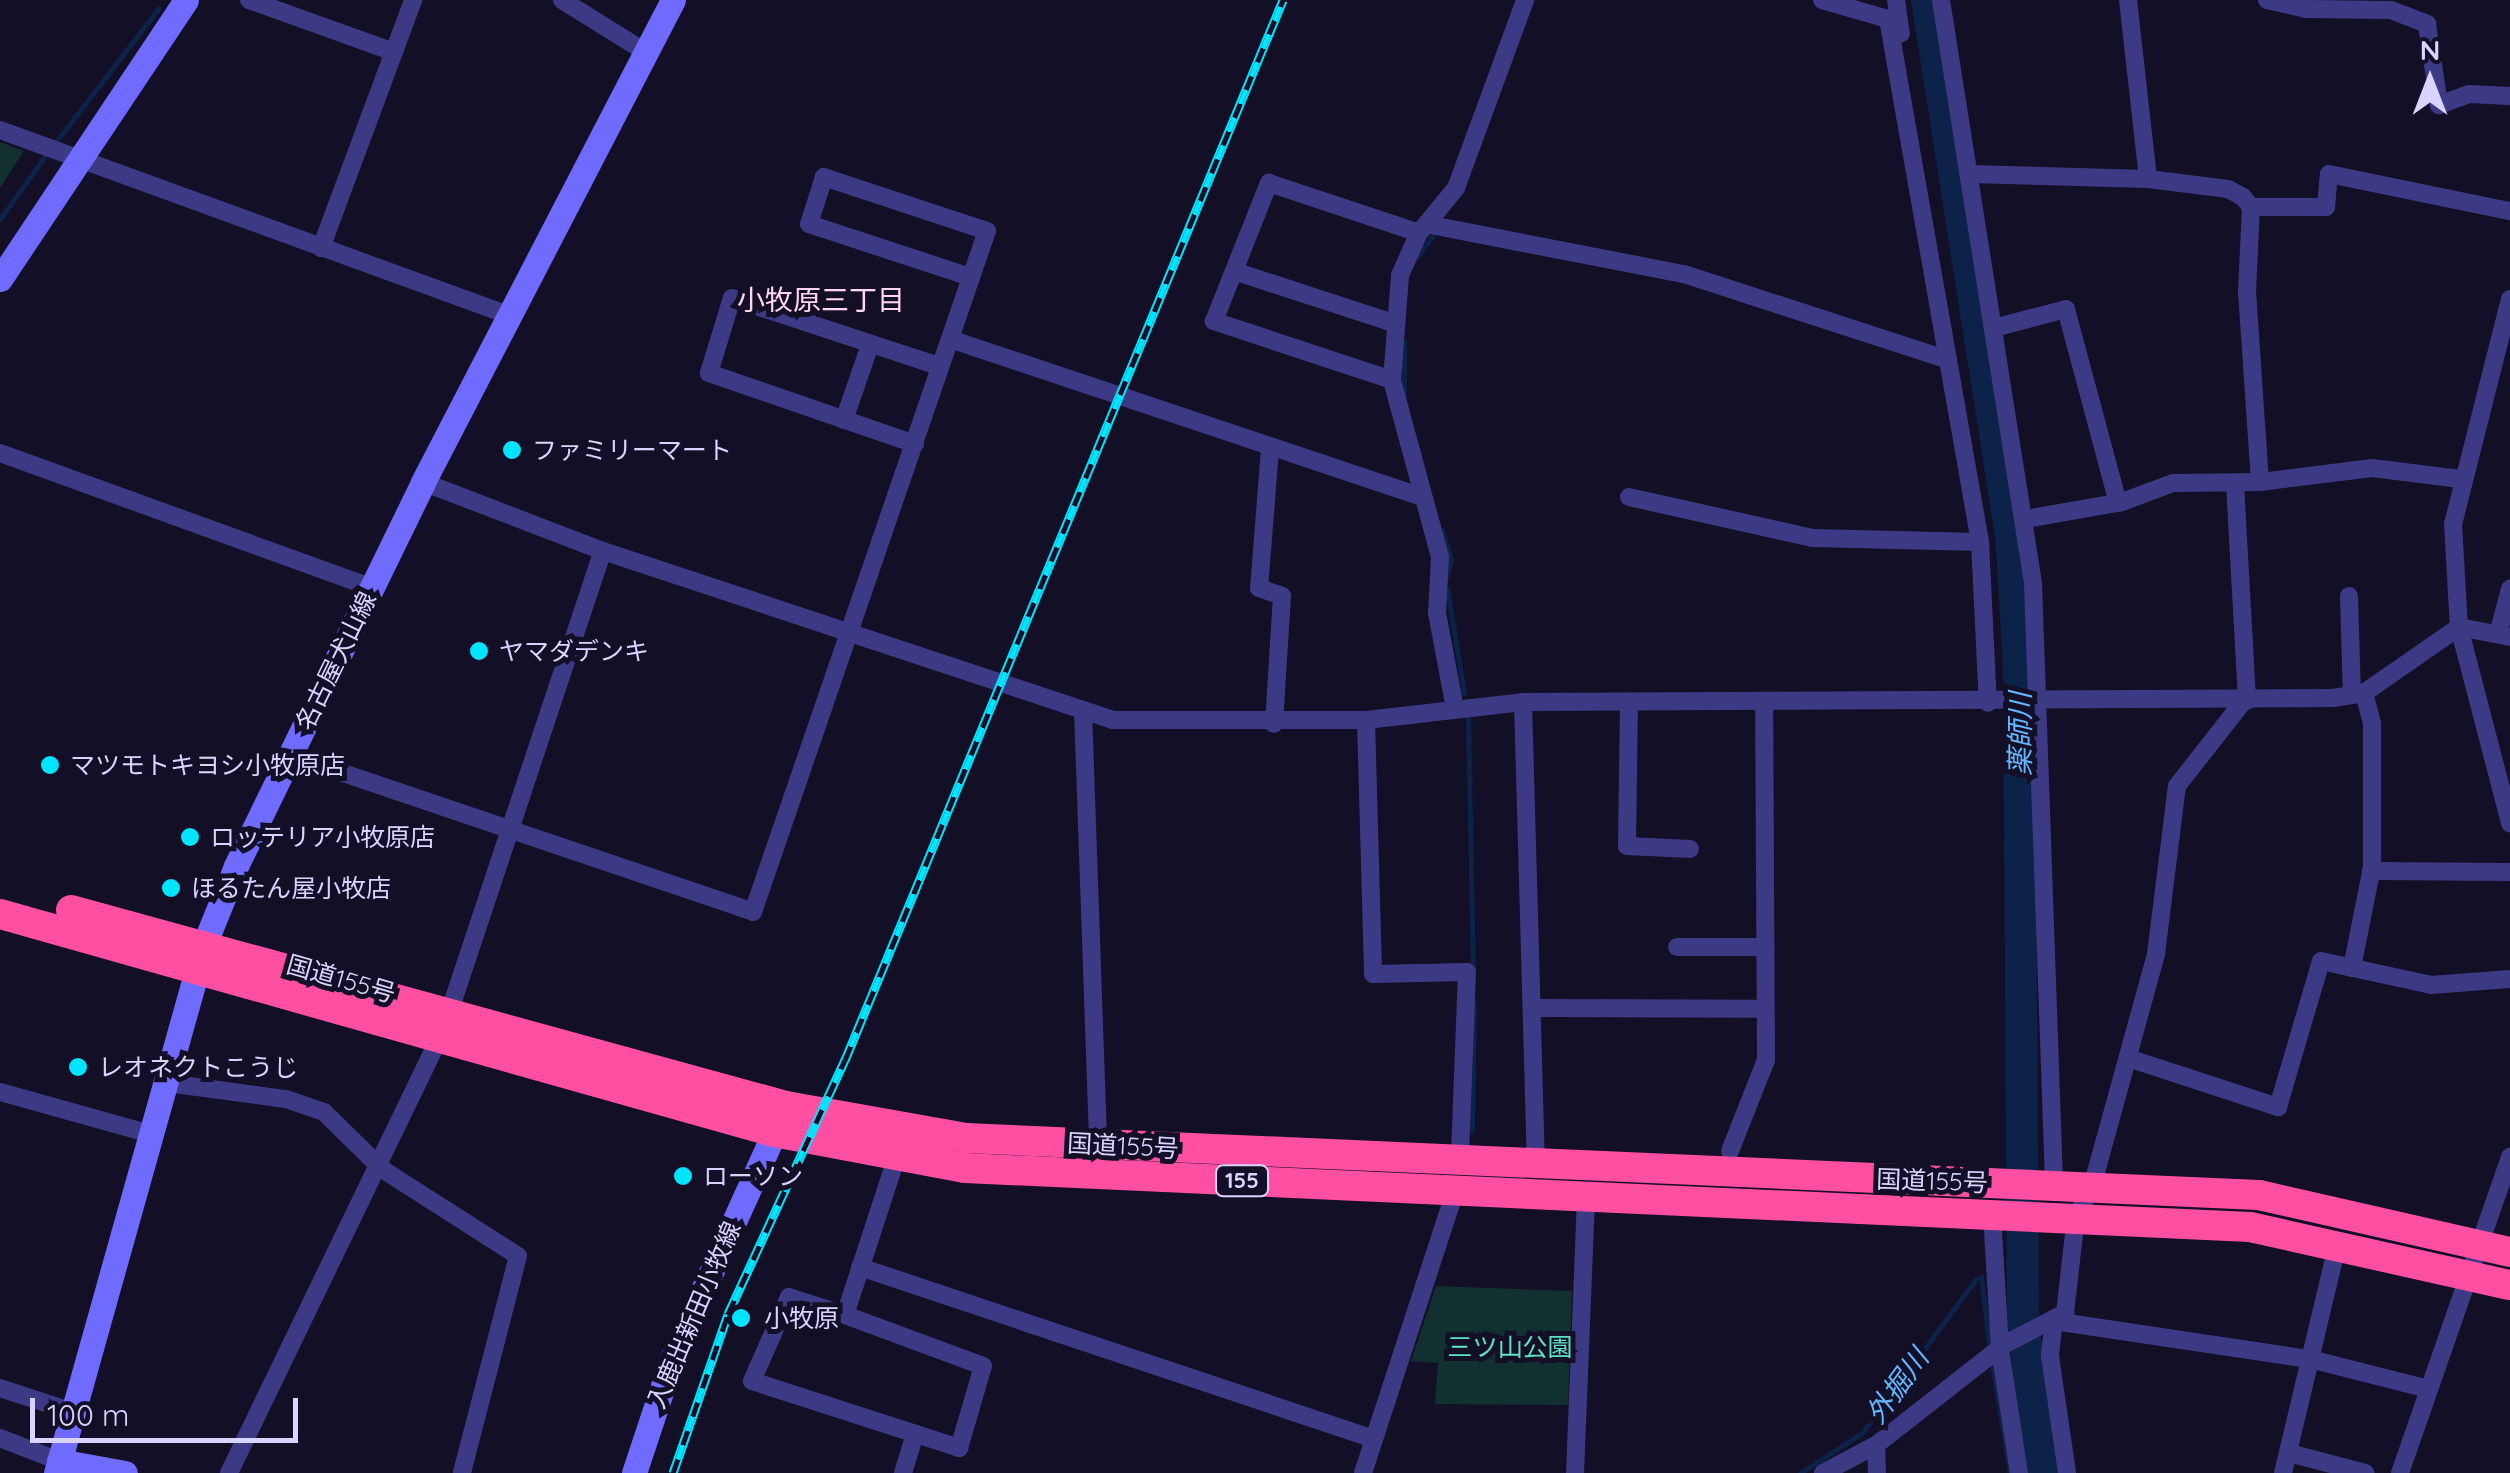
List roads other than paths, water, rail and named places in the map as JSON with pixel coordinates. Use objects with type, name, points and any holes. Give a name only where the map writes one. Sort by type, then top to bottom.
[{"type":"highway","name":"国道155号","points":[[0,893],[201,957],[780,1119],[897,1156],[985,1169],[2250,1227],[2338,1241],[2510,1284]]},
{"type":"highway","name":"国道155号","points":[[0,914],[201,957]]},
{"type":"highway","name":"国道155号","points":[[780,1119],[966,1138],[2094,1183],[2259,1194],[2510,1252]]},
{"type":"main road","points":[[0,279],[70,157],[186,0]]},
{"type":"main road","name":"名古屋犬山線","points":[[57,1467],[201,957],[290,755],[423,482],[673,0]]},
{"type":"main road","name":"入鹿出新田小牧線","points":[[634,1473],[672,1356],[780,1119]]},
{"type":"main road","points":[[57,1467],[125,1473]]},
{"type":"street","points":[[248,0],[394,52]]},
{"type":"street","points":[[321,248],[413,0]]},
{"type":"street","points":[[562,0],[647,54]]},
{"type":"street","points":[[1456,708],[1437,614],[1440,557],[1392,380],[1400,275],[1425,229],[1456,188],[1524,0]]},
{"type":"street","points":[[1822,0],[1888,19],[1980,542],[1988,703]]},
{"type":"street","points":[[1896,0],[1904,96]]},
{"type":"street","points":[[1941,0],[2026,519],[2039,703],[2054,1182]]},
{"type":"street","points":[[2128,0],[2148,180]]},
{"type":"street","points":[[2267,0],[2306,9],[2391,5],[2427,24],[2440,105],[2469,94],[2510,96]]},
{"type":"street","points":[[0,130],[511,316]]},
{"type":"street","points":[[1969,174],[2148,180],[2228,189],[2251,207],[2326,208],[2329,174],[2510,211]]},
{"type":"street","points":[[290,755],[753,912],[987,230],[824,177],[809,224],[970,277]]},
{"type":"street","points":[[1392,380],[1214,321],[1269,183],[1425,229],[1684,274],[1946,359]]},
{"type":"street","points":[[2251,207],[2247,291],[2260,482]]},
{"type":"street","points":[[1234,271],[1396,324]]},
{"type":"street","points":[[915,444],[709,373],[732,298],[939,366]]},
{"type":"street","points":[[2510,299],[2460,480],[2453,524],[2459,628],[2510,823]]},
{"type":"street","points":[[1994,328],[2066,309],[2118,503]]},
{"type":"street","points":[[950,340],[1421,497]]},
{"type":"street","points":[[844,420],[870,345]]},
{"type":"street","points":[[1270,449],[1258,588],[1282,596],[1274,724]]},
{"type":"street","points":[[0,453],[372,588]]},
{"type":"street","points":[[2026,519],[2118,503],[2173,483],[2234,484],[2372,468],[2460,480]]},
{"type":"street","points":[[423,482],[602,551],[1113,720],[1274,724],[1366,720],[1523,702],[2244,702],[2358,694],[2459,628],[2504,636],[2510,588]]},
{"type":"street","points":[[1823,1473],[1876,1446],[2003,1346],[2048,1324],[2070,1296],[2076,1217],[2094,1183],[2131,1059],[2156,954],[2176,786],[2244,702],[2234,484]]},
{"type":"street","points":[[1629,497],[1812,538],[1980,542]]},
{"type":"street","points":[[228,1473],[382,1169],[444,1026],[602,551]]},
{"type":"street","points":[[2349,596],[2358,694],[2372,722],[2371,871],[2352,968]]},
{"type":"street","points":[[1523,702],[1536,1161]]},
{"type":"street","points":[[1629,703],[1627,846],[1690,850]]},
{"type":"street","points":[[1730,1151],[1764,1072],[1764,704]]},
{"type":"street","points":[[1083,710],[1098,1144]]},
{"type":"street","points":[[1366,720],[1373,974],[1467,972],[1460,1156]]},
{"type":"street","points":[[2371,871],[2510,872]]},
{"type":"street","points":[[1676,947],[1765,947]]},
{"type":"street","points":[[2131,1059],[2278,1107],[2321,961],[2431,985],[2510,980]]},
{"type":"street","points":[[1532,1008],[1765,1009]]},
{"type":"street","points":[[167,1082],[286,1100],[324,1112],[382,1169],[518,1256],[462,1473]]},
{"type":"street","points":[[0,1092],[150,1134]]},
{"type":"street","points":[[845,1315],[897,1156]]},
{"type":"street","points":[[2400,1473],[2464,1273],[2510,1157]]},
{"type":"street","points":[[1363,1473],[1455,1191]]},
{"type":"street","points":[[1575,1473],[1586,1196]]},
{"type":"street","points":[[1992,1214],[2019,1473]]},
{"type":"street","points":[[2284,1473],[2314,1360],[2338,1241]]},
{"type":"street","points":[[860,1267],[1374,1439]]},
{"type":"street","points":[[789,1297],[845,1315],[984,1366],[959,1448],[752,1381],[789,1297]]},
{"type":"street","points":[[2048,1324],[2314,1360],[2425,1388]]},
{"type":"street","points":[[2048,1324],[2068,1473]]},
{"type":"street","points":[[0,1388],[73,1412]]},
{"type":"street","points":[[903,1473],[914,1434]]},
{"type":"street","points":[[0,1438],[57,1467]]},
{"type":"street","points":[[1876,1446],[1877,1473]]},
{"type":"street","points":[[2289,1452],[2365,1473]]},
{"type":"waterway","name":"薬師川","points":[[1927,0],[2011,535],[2019,664],[2023,1322],[2042,1473]]},
{"type":"waterway","points":[[55,143],[159,8]]},
{"type":"waterway","points":[[0,219],[48,152]]},
{"type":"waterway","points":[[1417,257],[1433,236]]},
{"type":"waterway","points":[[1404,341],[1404,395]]},
{"type":"waterway","points":[[1442,530],[1451,559],[1447,577]]},
{"type":"waterway","points":[[1447,588],[1464,693]]},
{"type":"waterway","points":[[1468,716],[1473,973]]},
{"type":"waterway","points":[[1472,1131],[1474,1004]]},
{"type":"waterway","name":"外掘川","points":[[2007,1262],[2021,1256]]},
{"type":"waterway","points":[[1981,1276],[1989,1343]]},
{"type":"waterway","name":"外掘川","points":[[1800,1473],[1862,1433],[1976,1279]]},
{"type":"waterway","points":[[1992,1363],[2010,1473]]},
{"type":"railway","points":[[673,1473],[728,1314],[845,1060],[1283,0]]},
{"type":"place","name":"ファミリーマート","points":[[512,450]]},
{"type":"place","name":"ヤマダデンキ","points":[[479,651]]},
{"type":"place","name":"マツモトキヨシ小牧原店","points":[[50,765]]},
{"type":"place","name":"ロッテリア小牧原店","points":[[190,837]]},
{"type":"place","name":"ほるたん屋小牧店","points":[[171,888]]},
{"type":"place","name":"レオネクトこうじ","points":[[78,1067]]},
{"type":"place","name":"ローソン","points":[[683,1176]]},
{"type":"place","name":"小牧原","points":[[741,1318]]},
{"type":"district","name":"小牧原三丁目","points":[[821,300]]},
{"type":"park label","name":"三ツ山公園","points":[[1510,1347]]}]
